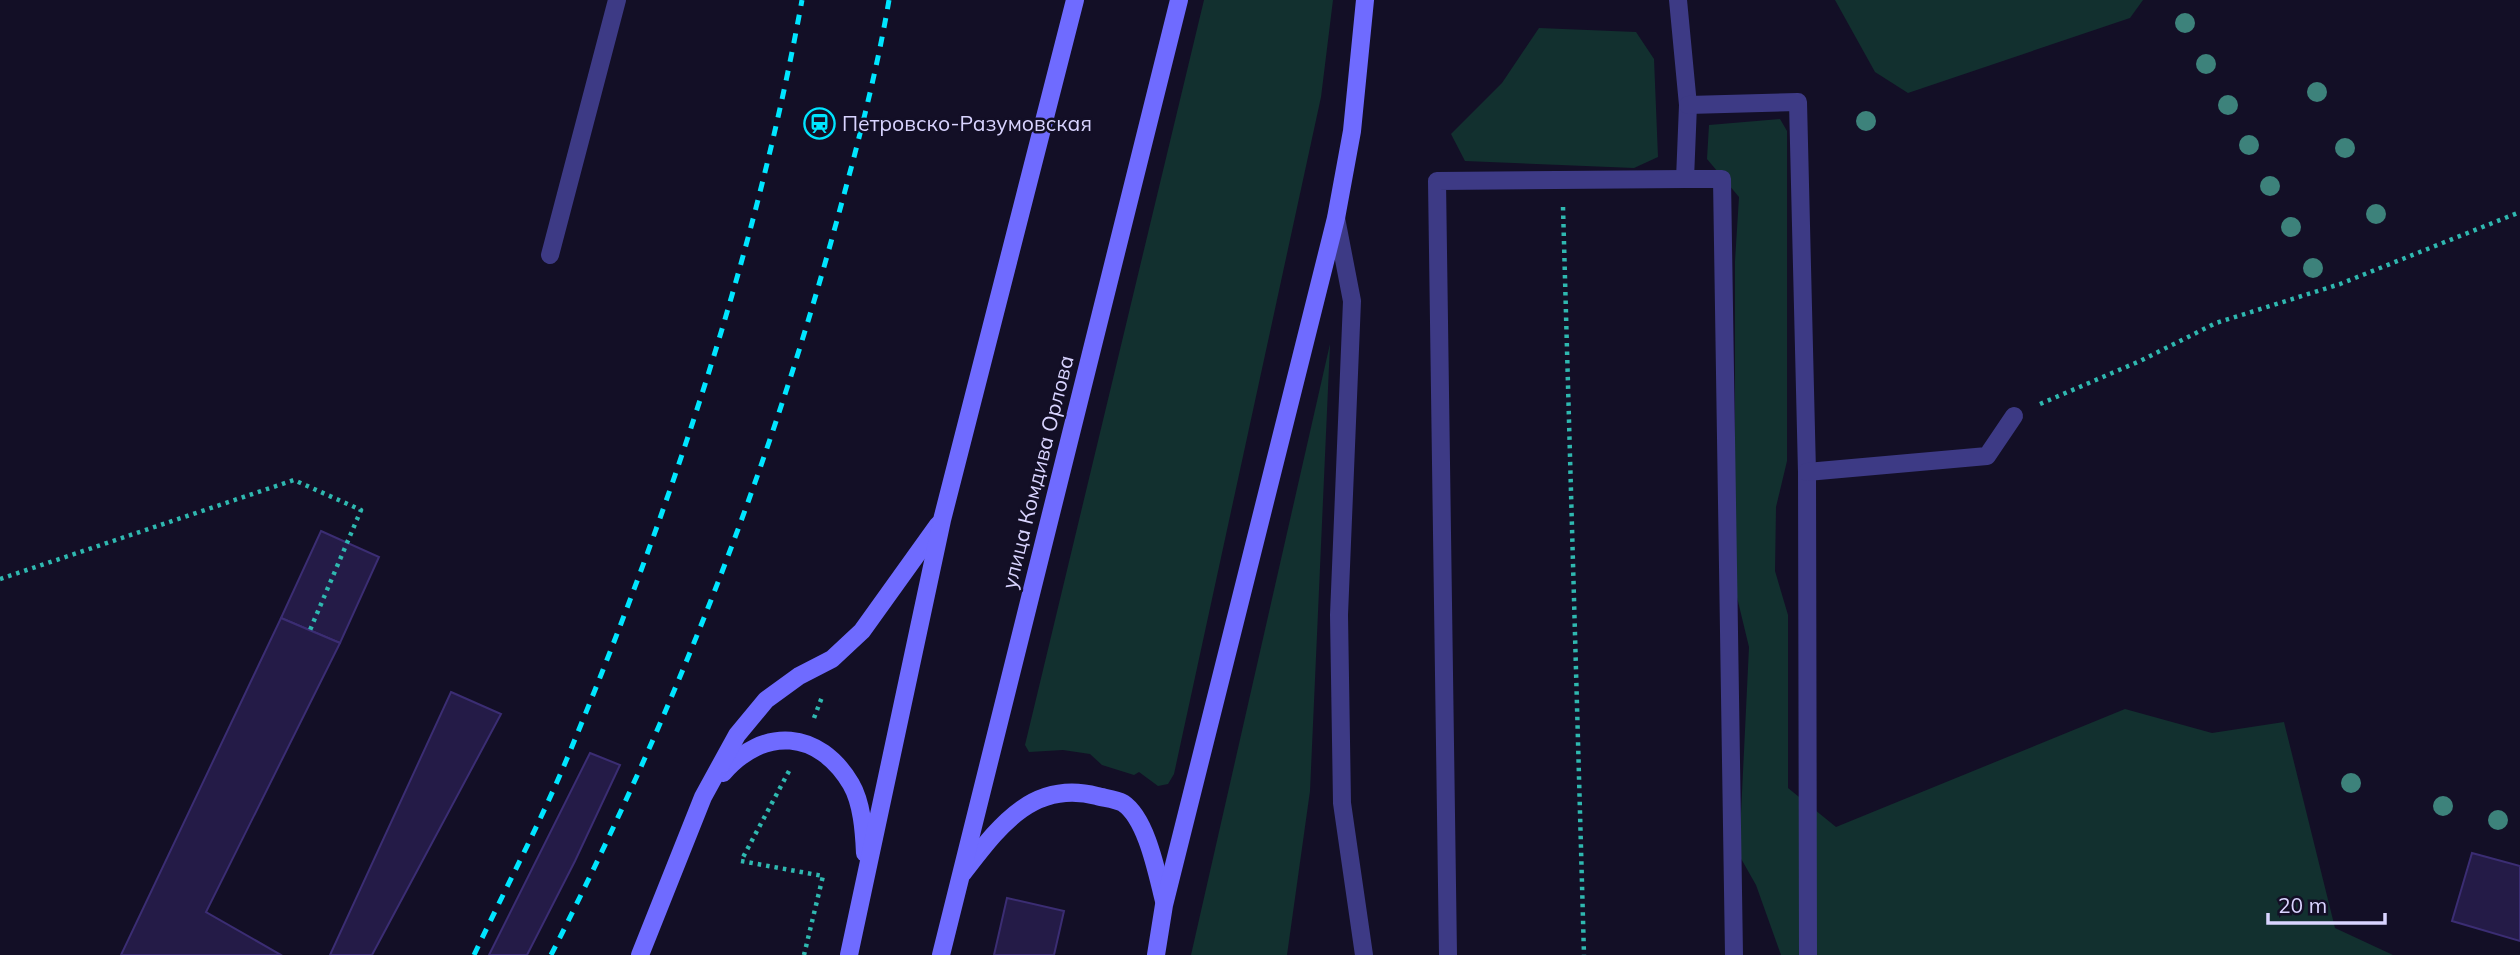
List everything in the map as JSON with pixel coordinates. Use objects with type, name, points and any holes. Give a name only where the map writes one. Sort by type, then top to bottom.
[{"type":"street","points":[[849,955],[942,520],[1075,0]]},
{"type":"street","name":"улица Комдива Орлова","points":[[941,955],[1179,0]]},
{"type":"street","points":[[1156,955],[1164,905],[1336,218],[1352,131],[1365,0]]},
{"type":"street","points":[[640,955],[703,797],[737,735],[766,700],[799,676],[832,659],[862,631],[942,520]]},
{"type":"street","points":[[703,797],[744,752],[771,741],[804,741],[833,758],[853,787],[864,831],[866,880]]},
{"type":"street","points":[[959,878],[1001,825],[1034,799],[1081,792],[1123,803],[1140,827],[1152,855],[1164,905]]},
{"type":"lane","points":[[550,255],[617,0]]},
{"type":"lane","points":[[1678,0],[1688,105],[1685,179]]},
{"type":"lane","points":[[1688,105],[1798,102],[1807,472],[1808,955]]},
{"type":"lane","points":[[1448,955],[1437,181],[1723,179],[1734,955]]},
{"type":"lane","points":[[1336,218],[1352,300],[1339,615],[1342,803],[1363,955]]},
{"type":"lane","points":[[1807,472],[1987,456],[2014,416]]},
{"type":"path","points":[[1563,181],[1584,955]]},
{"type":"path","points":[[2014,416],[2140,361],[2216,323],[2340,284],[2520,212]]},
{"type":"path","points":[[0,579],[294,481],[361,510],[310,630]]},
{"type":"path","points":[[813,720],[823,695]]},
{"type":"path","points":[[790,769],[741,860],[822,876],[804,955]]},
{"type":"green space","points":[[1204,0],[1333,0],[1321,97],[1174,774],[1168,784],[1158,786],[1139,772],[1134,775],[1102,765],[1090,754],[1063,750],[1029,752],[1025,745]]},
{"type":"green space","points":[[1835,0],[2143,0],[2130,18],[1908,93],[1875,72]]},
{"type":"green space","points":[[1539,28],[1636,32],[1654,59],[1658,157],[1634,168],[1465,161],[1451,134],[1502,83]]},
{"type":"green space","points":[[1780,119],[1787,131],[1787,461],[1776,507],[1775,571],[1788,615],[1788,788],[1836,827],[2125,709],[2212,733],[2284,722],[2335,928],[2393,955],[1781,955],[1756,885],[1739,855],[1749,647],[1735,589],[1735,261],[1739,197],[1707,159],[1709,125]]},
{"type":"green space","points":[[1330,344],[1310,791],[1287,955],[1191,955]]},
{"type":"building","points":[[321,531],[379,557],[340,643],[281,618]]},
{"type":"building","points":[[281,618],[340,643],[206,912],[281,955],[121,955]]},
{"type":"building","points":[[451,692],[501,714],[372,955],[330,955]]},
{"type":"building","points":[[590,753],[620,765],[575,861],[527,955],[489,955]]},
{"type":"building","points":[[2472,853],[2520,866],[2520,941],[2452,921]]},
{"type":"building","points":[[1007,898],[1064,911],[1054,955],[994,955]]},
{"type":"railway","points":[[474,955],[562,771],[644,563],[676,471],[707,378],[761,190],[802,0]]},
{"type":"railway","points":[[551,955],[594,868],[673,694],[743,516],[775,426],[831,242],[870,92],[889,0]]},
{"type":"place","name":"Петровско-Разумовская","points":[[819,123]]}]
